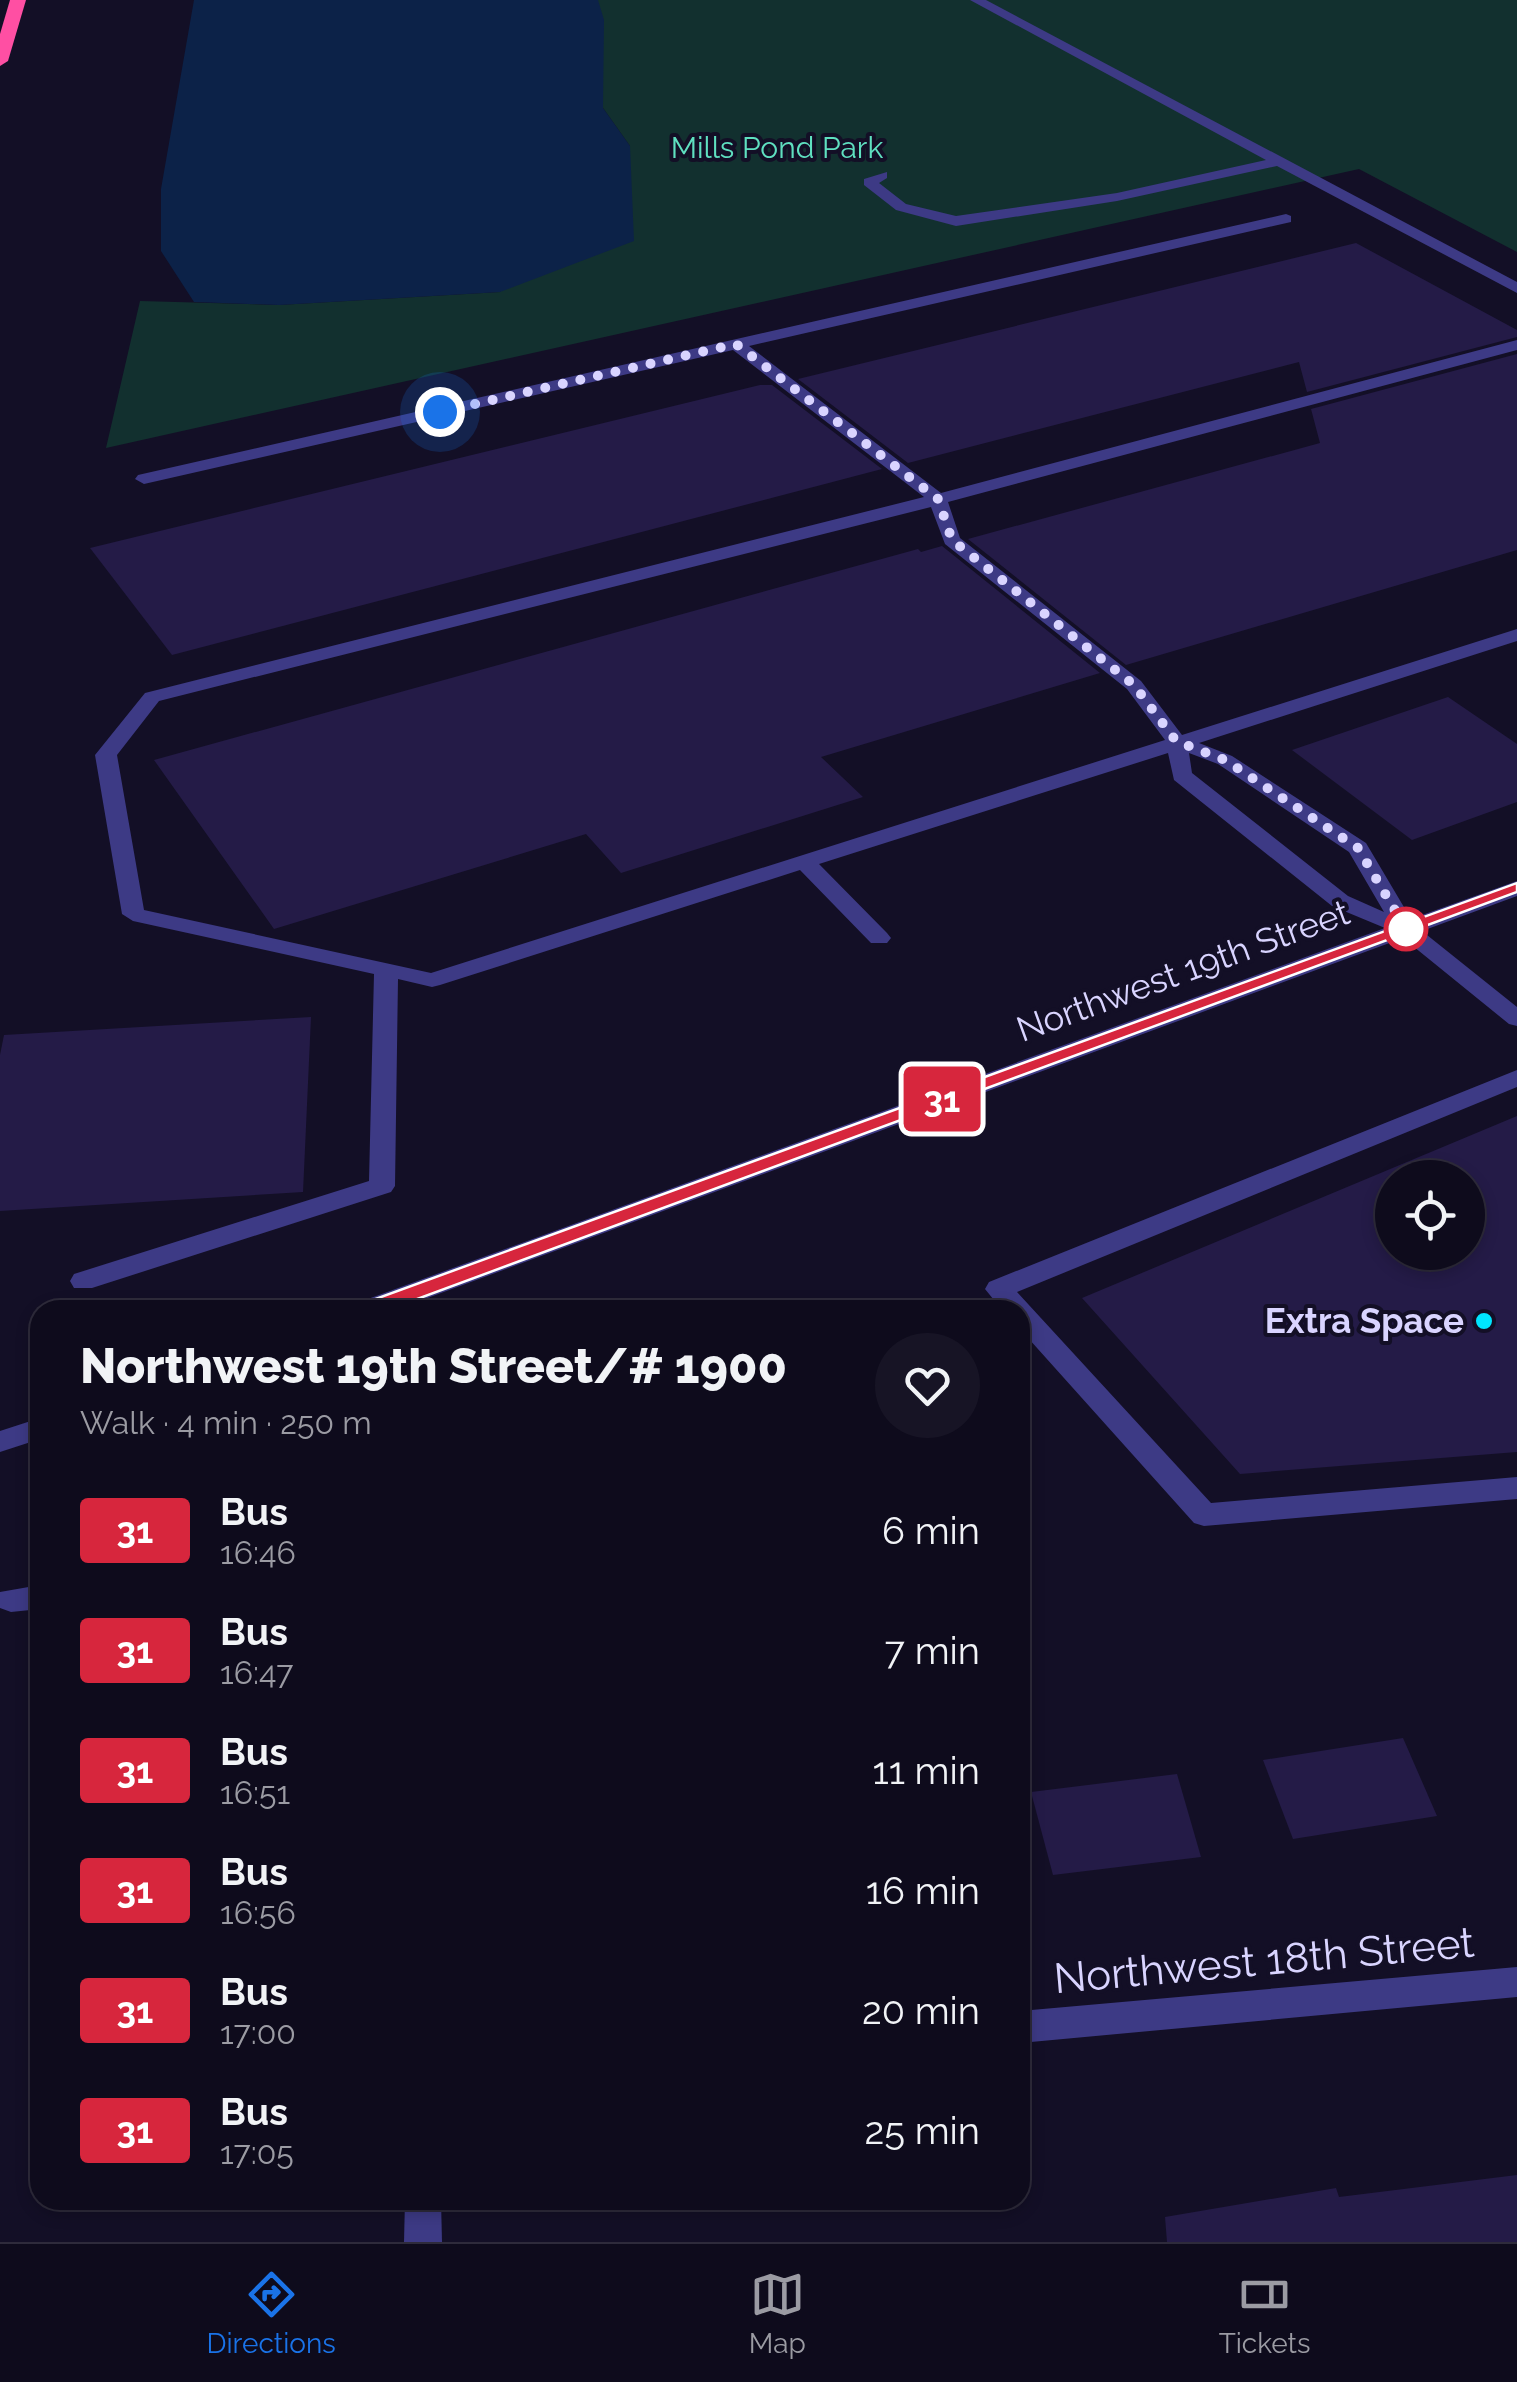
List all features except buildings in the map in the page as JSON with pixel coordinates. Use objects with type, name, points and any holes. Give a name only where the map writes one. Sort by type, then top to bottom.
[{"type":"highway","points":[[0,61],[18,0]]},
{"type":"street","points":[[976,0],[1517,288]]},
{"type":"street","points":[[882,175],[868,182],[902,208],[956,221],[1117,197],[1277,162]]},
{"type":"street","points":[[144,479],[1286,219]]},
{"type":"street","points":[[736,344],[938,499],[952,540],[1134,685],[1176,741],[1182,775],[1340,901],[1406,929],[1517,1019]]},
{"type":"street","points":[[1517,345],[938,499],[152,698],[106,756],[133,914],[432,980],[1517,635]]},
{"type":"street","points":[[1176,741],[1225,760],[1358,848],[1406,929]]},
{"type":"street","points":[[805,862],[880,938]]},
{"type":"street","name":"Northwest 19th Street","points":[[421,1300],[1517,888]]},
{"type":"street","points":[[83,1282],[382,1186],[386,970]]},
{"type":"street","points":[[1009,1300],[998,1288],[1517,1078]]},
{"type":"street","points":[[1030,1323],[1204,1515],[1517,1488]]},
{"type":"street","points":[[0,1442],[30,1432]]},
{"type":"street","name":"Northwest 18th Street","points":[[1030,2026],[1517,1982]]},
{"type":"street","points":[[423,2210],[423,2242]]},
{"type":"green space","name":"Mills Pond Park","points":[[583,0],[1517,0],[1517,252],[1359,169],[106,448],[140,301],[279,305],[500,292],[630,146],[603,108]]},
{"type":"water","points":[[194,0],[598,0],[604,20],[603,108],[630,146],[634,241],[500,292],[279,305],[194,302],[161,251],[161,189]]},
{"type":"bus line","name":"31","points":[[394,1300],[1517,888]]},
{"type":"place","name":"Extra Space","points":[[1484,1321]]},
{"type":"route","points":[[440,412],[736,344],[938,499],[952,540],[1134,685],[1176,741],[1225,760],[1358,848],[1406,929]]}]
